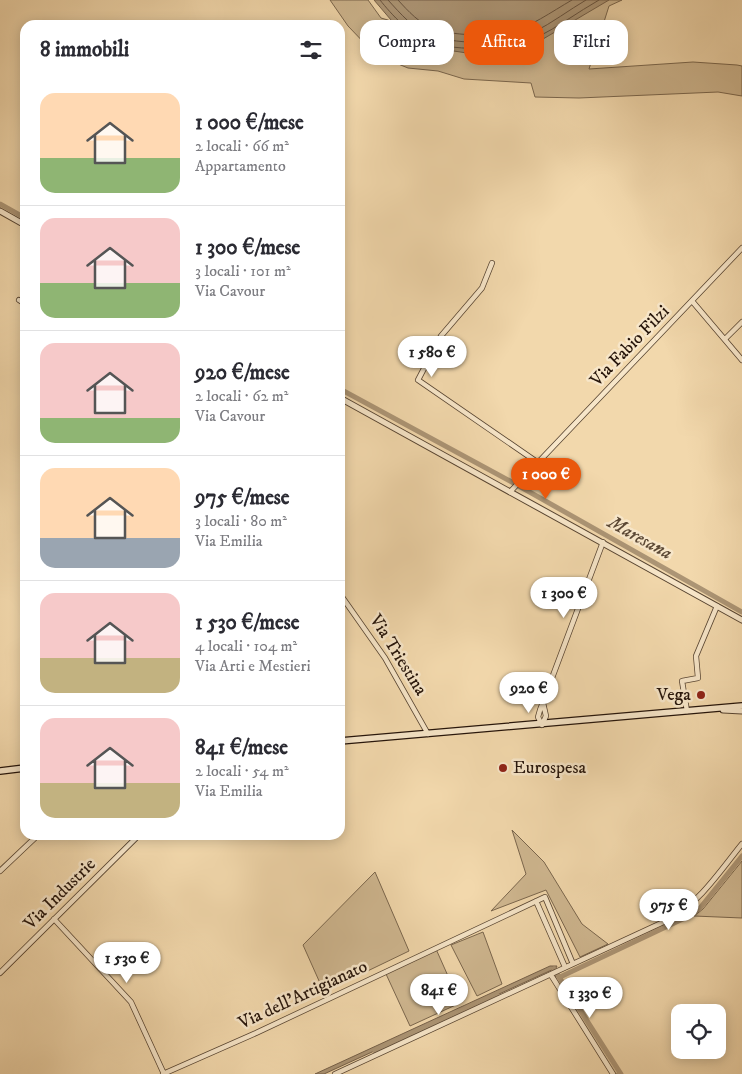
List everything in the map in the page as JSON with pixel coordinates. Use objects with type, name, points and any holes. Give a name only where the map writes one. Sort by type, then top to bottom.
[{"type":"main road","points":[[345,741],[542,725],[742,706]]},
{"type":"main road","points":[[0,771],[20,769]]},
{"type":"street","points":[[0,212],[20,222]]},
{"type":"street","name":"Via Fabio Filzi","points":[[511,490],[742,248]]},
{"type":"street","points":[[492,263],[482,288],[441,336],[418,380],[537,462]]},
{"type":"street","points":[[692,301],[742,360]]},
{"type":"street","points":[[725,340],[742,322]]},
{"type":"street","points":[[345,401],[511,490],[742,620]]},
{"type":"street","points":[[542,725],[546,716],[543,703],[603,542]]},
{"type":"street","name":"Via Triestina","points":[[345,601],[385,658],[428,734]]},
{"type":"street","points":[[687,711],[682,681],[698,678],[696,656],[716,606]]},
{"type":"street","points":[[710,709],[742,711]]},
{"type":"street","points":[[0,870],[33,840]]},
{"type":"street","name":"Via Industrie","points":[[0,973],[134,840]]},
{"type":"street","points":[[335,1074],[670,919],[687,909],[742,844]]},
{"type":"street","points":[[566,967],[536,901],[545,897],[573,964]]},
{"type":"street","name":"Via dell'Artigianato","points":[[163,1074],[256,1033],[536,901]]},
{"type":"street","points":[[54,919],[131,1002],[163,1074]]},
{"type":"street","points":[[555,973],[613,1074]]},
{"type":"shaded area","points":[[330,0],[368,0],[381,18],[388,20],[360,20],[360,39]]},
{"type":"shaded area","points":[[599,0],[622,0],[609,6],[605,20],[554,20],[554,65],[590,65],[589,69],[693,62],[737,65],[742,66],[742,96],[718,92],[579,98],[535,97],[531,83],[464,79],[438,71],[408,68],[401,65],[454,65],[454,39],[464,37],[464,65],[544,65],[544,20],[526,20]]},
{"type":"shaded area","points":[[512,830],[544,862],[582,924],[608,944],[580,957],[546,890],[491,911],[526,874]]},
{"type":"shaded area","points":[[742,861],[742,918],[694,916],[703,909]]},
{"type":"shaded area","points":[[375,872],[409,951],[324,992],[303,945]]},
{"type":"shaded area","points":[[483,932],[502,984],[477,996],[451,945]]},
{"type":"shaded area","points":[[436,949],[460,1003],[410,1026],[386,974]]},
{"type":"shaded area","points":[[555,973],[619,1074],[615,1074],[556,980]]},
{"type":"water","points":[[374,0],[609,0],[575,20],[554,20],[554,33],[544,38],[544,20],[464,20],[464,53],[454,51],[454,20],[391,20]]},
{"type":"water","points":[[550,966],[557,966],[324,1074],[315,1074]]},
{"type":"waterway","name":"Maresana","points":[[0,204],[20,215]]},
{"type":"waterway","name":"Maresana","points":[[345,392],[510,481],[742,612]]},
{"type":"waterway","points":[[560,977],[689,916],[700,908],[742,856]]},
{"type":"waterway","points":[[554,969],[621,1074]]},
{"type":"waterway","points":[[375,1051],[497,995]]},
{"type":"place","name":"Vega","points":[[701,695]]},
{"type":"place","name":"Eurospesa","points":[[503,768]]}]
